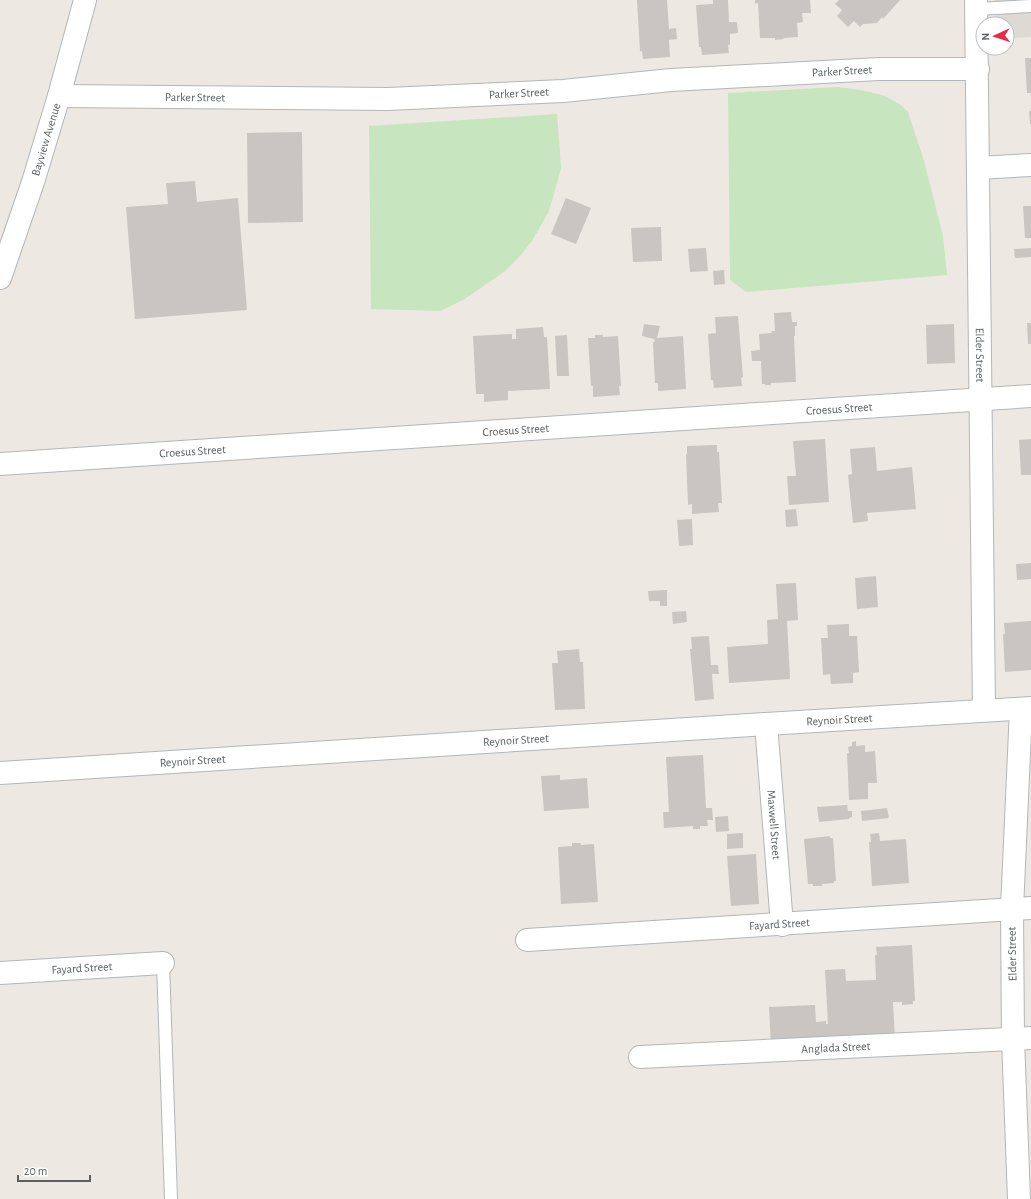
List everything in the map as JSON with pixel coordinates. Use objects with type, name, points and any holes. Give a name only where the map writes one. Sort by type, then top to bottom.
[{"type":"street","name":"Bayview Avenue","points":[[0,278],[59,96],[85,0]]},
{"type":"street","name":"Elder Street","points":[[977,5],[984,710]]},
{"type":"street","name":"Parker Street","points":[[59,96],[388,99],[563,91],[671,80],[879,69],[978,69]]},
{"type":"street","points":[[978,168],[1031,165]]},
{"type":"street","name":"Croesus Street","points":[[0,464],[1031,396]]},
{"type":"street","name":"Elder Street","points":[[1019,1199],[1022,1039],[1021,909],[1026,709]]},
{"type":"street","name":"Reynoir Street","points":[[0,773],[984,710],[1026,709]]},
{"type":"street","name":"Maxwell Street","points":[[766,724],[782,925]]},
{"type":"street","name":"Fayard Street","points":[[527,940],[1021,909]]},
{"type":"street","name":"Fayard Street","points":[[0,973],[163,963]]},
{"type":"street","name":"Anglada Street","points":[[640,1058],[1022,1039]]},
{"type":"lane","points":[[977,5],[1031,6]]},
{"type":"lane","points":[[163,963],[172,1199]]},
{"type":"shaded area","points":[[995,0],[1031,0],[1031,37],[1015,38],[1015,16],[996,16]]},
{"type":"green space","points":[[838,87],[861,90],[885,96],[901,105],[908,112],[924,161],[943,236],[947,275],[746,292],[730,280],[728,93]]},
{"type":"green space","points":[[557,114],[561,168],[548,213],[532,241],[519,257],[504,272],[463,300],[440,311],[371,309],[369,126]]},
{"type":"building","points":[[637,0],[667,0],[669,29],[676,28],[677,39],[669,40],[670,57],[643,59],[642,51],[640,51]]},
{"type":"building","points":[[713,0],[728,0],[729,22],[737,22],[738,33],[730,34],[730,45],[728,45],[729,53],[702,55],[701,47],[699,47],[696,5],[713,4]]},
{"type":"building","points":[[755,0],[810,0],[811,13],[802,13],[803,22],[797,23],[798,37],[775,40],[775,38],[760,38],[758,3],[755,4]]},
{"type":"building","points":[[839,0],[900,0],[883,19],[882,17],[877,23],[863,24],[860,27],[854,21],[848,27],[837,16],[842,10],[835,4]]},
{"type":"building","points":[[1025,58],[1031,58],[1031,93],[1027,93]]},
{"type":"building","points":[[1029,111],[1031,111],[1031,124],[1030,124]]},
{"type":"building","points":[[302,132],[303,222],[248,223],[247,133]]},
{"type":"building","points":[[195,181],[197,202],[238,198],[247,310],[135,319],[126,207],[168,204],[166,183]]},
{"type":"building","points":[[566,198],[591,208],[576,244],[551,234]]},
{"type":"building","points":[[1023,206],[1031,206],[1031,238],[1025,238]]},
{"type":"building","points":[[661,227],[662,261],[633,262],[631,228]]},
{"type":"building","points":[[706,248],[708,271],[690,272],[688,249]]},
{"type":"building","points":[[1031,248],[1031,257],[1015,258],[1014,249]]},
{"type":"building","points":[[724,270],[725,284],[714,285],[713,271]]},
{"type":"building","points":[[791,312],[792,322],[797,322],[794,336],[796,382],[771,383],[771,385],[762,384],[761,361],[752,361],[751,351],[760,350],[759,334],[772,333],[771,331],[775,331],[774,313]]},
{"type":"building","points":[[738,316],[743,377],[741,378],[742,386],[714,388],[713,380],[711,380],[708,334],[716,333],[715,317]]},
{"type":"building","points":[[1027,323],[1031,323],[1031,344],[1028,344]]},
{"type":"building","points":[[644,324],[660,326],[657,338],[683,336],[686,389],[658,391],[658,383],[655,383],[653,342],[655,342],[654,339],[642,336]]},
{"type":"building","points":[[954,324],[955,363],[927,364],[926,325]]},
{"type":"building","points":[[543,327],[544,337],[547,337],[550,389],[508,391],[508,400],[484,402],[484,394],[476,394],[473,336],[512,334],[512,339],[516,339],[516,329]]},
{"type":"building","points":[[567,335],[569,376],[557,376],[555,336]]},
{"type":"building","points":[[595,335],[603,335],[603,337],[618,336],[621,386],[619,386],[620,395],[593,397],[588,338],[595,338]]},
{"type":"building","points":[[825,439],[829,502],[789,505],[787,476],[796,476],[793,441]]},
{"type":"building","points":[[1031,439],[1031,475],[1021,475],[1019,440]]},
{"type":"building","points":[[717,445],[717,452],[719,452],[722,503],[718,503],[719,512],[692,514],[692,504],[688,505],[687,446]]},
{"type":"building","points":[[875,447],[877,471],[912,467],[916,509],[867,513],[868,521],[853,523],[848,475],[852,474],[850,449]]},
{"type":"building","points":[[796,509],[798,526],[786,527],[785,510]]},
{"type":"building","points":[[692,519],[693,545],[679,546],[677,520]]},
{"type":"building","points":[[1031,563],[1031,579],[1017,580],[1016,564]]},
{"type":"building","points":[[876,576],[878,607],[857,609],[855,578]]},
{"type":"building","points":[[796,583],[798,620],[787,621],[790,679],[729,683],[727,647],[768,644],[767,620],[778,619],[776,584]]},
{"type":"building","points":[[667,590],[667,606],[660,606],[660,601],[649,601],[648,591]]},
{"type":"building","points":[[686,611],[687,622],[673,624],[672,612]]},
{"type":"building","points":[[1031,621],[1031,670],[1005,672],[1003,634],[1005,634],[1004,623]]},
{"type":"building","points":[[849,624],[849,636],[857,636],[859,672],[853,673],[853,683],[831,684],[830,674],[823,675],[821,638],[828,638],[827,625]]},
{"type":"building","points":[[709,636],[711,665],[718,665],[719,674],[712,674],[714,699],[695,701],[690,649],[692,649],[691,637]]},
{"type":"building","points":[[579,649],[580,662],[583,662],[585,709],[555,710],[552,663],[558,663],[557,651]]},
{"type":"building","points":[[856,741],[856,746],[865,745],[865,752],[875,751],[877,783],[868,783],[868,799],[849,800],[847,753],[849,753],[848,747],[852,746],[852,742]]},
{"type":"building","points":[[703,755],[706,808],[712,808],[713,820],[707,820],[708,826],[700,826],[700,829],[693,829],[693,826],[664,828],[663,812],[669,812],[666,757]]},
{"type":"building","points":[[560,775],[560,780],[587,778],[589,808],[544,811],[541,776]]},
{"type":"building","points":[[847,805],[848,811],[852,811],[852,817],[849,819],[819,822],[817,807]]},
{"type":"building","points":[[887,808],[889,818],[862,821],[861,811]]},
{"type":"building","points":[[728,816],[729,831],[716,832],[715,817]]},
{"type":"building","points":[[743,833],[743,848],[727,849],[727,834]]},
{"type":"building","points":[[879,833],[880,841],[906,839],[909,883],[872,886],[869,842],[871,842],[870,834]]},
{"type":"building","points":[[830,836],[830,838],[833,838],[836,881],[834,881],[834,883],[822,884],[822,886],[813,886],[813,884],[808,884],[804,839]]},
{"type":"building","points":[[572,843],[581,843],[581,845],[594,844],[598,902],[561,904],[558,847],[572,846]]},
{"type":"building","points":[[756,854],[759,904],[731,906],[727,856]]},
{"type":"building","points":[[912,945],[915,1001],[913,1001],[913,1004],[902,1005],[902,1002],[893,1002],[895,1039],[771,1046],[769,1007],[815,1005],[816,1022],[826,1021],[826,1024],[828,1024],[825,970],[845,969],[846,981],[876,980],[876,947]]}]
